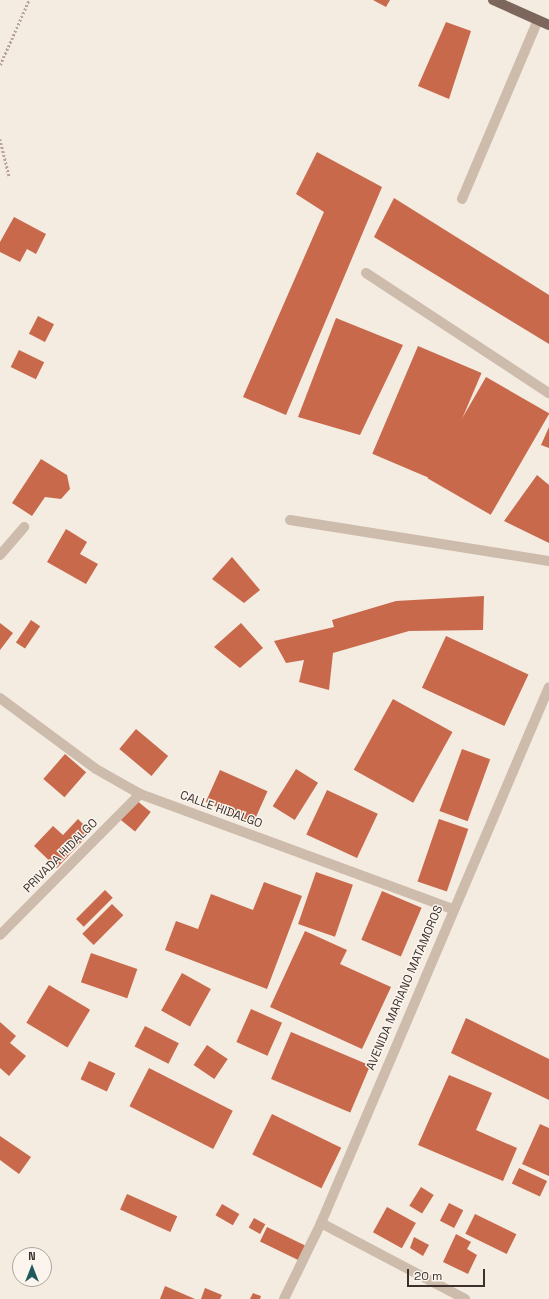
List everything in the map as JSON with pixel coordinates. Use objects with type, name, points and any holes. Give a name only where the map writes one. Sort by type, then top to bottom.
[{"type":"main road","points":[[494,0],[549,25]]},
{"type":"street","points":[[462,199],[538,20]]},
{"type":"street","points":[[366,273],[549,393]]},
{"type":"street","points":[[290,520],[549,561]]},
{"type":"street","points":[[0,556],[24,527]]},
{"type":"street","name":"AVENIDA MARIANO MATAMOROS","points":[[284,1299],[321,1223],[452,909],[549,687]]},
{"type":"street","name":"CALLE HIDALGO","points":[[0,698],[96,769],[140,794],[452,909]]},
{"type":"street","name":"PRIVADA HIDALGO","points":[[0,935],[140,794]]},
{"type":"street","points":[[321,1223],[465,1299]]},
{"type":"path","points":[[0,65],[29,0]]},
{"type":"path","points":[[0,139],[9,176]]},
{"type":"building","points":[[373,0],[390,0],[386,7]]},
{"type":"building","points":[[446,22],[471,31],[449,99],[418,86]]},
{"type":"building","points":[[317,152],[382,187],[286,415],[243,397],[324,212],[296,194]]},
{"type":"building","points":[[394,198],[549,295],[549,344],[374,237]]},
{"type":"building","points":[[14,217],[46,234],[36,254],[27,249],[20,262],[0,252],[0,242]]},
{"type":"building","points":[[38,316],[54,324],[45,342],[29,334]]},
{"type":"building","points":[[336,318],[403,345],[360,435],[298,417]]},
{"type":"building","points":[[418,346],[482,373],[436,481],[372,454]]},
{"type":"building","points":[[19,350],[44,362],[36,379],[11,367]]},
{"type":"building","points":[[486,377],[549,413],[491,515],[428,478]]},
{"type":"building","points":[[549,427],[549,448],[541,445]]},
{"type":"building","points":[[41,459],[67,475],[70,489],[61,499],[45,497],[32,516],[12,503]]},
{"type":"building","points":[[537,475],[549,485],[549,543],[504,521]]},
{"type":"building","points":[[66,529],[87,542],[80,554],[98,564],[86,584],[47,562]]},
{"type":"building","points":[[232,557],[260,590],[244,603],[212,579]]},
{"type":"building","points":[[484,596],[483,630],[409,631],[333,653],[329,690],[299,682],[304,660],[286,663],[274,641],[334,627],[332,620],[396,601]]},
{"type":"building","points":[[31,620],[40,626],[25,649],[16,642]]},
{"type":"building","points":[[0,623],[13,633],[0,650]]},
{"type":"building","points":[[241,623],[263,648],[240,668],[214,647]]},
{"type":"building","points":[[446,636],[528,674],[504,726],[422,688]]},
{"type":"building","points":[[393,699],[452,732],[413,803],[354,770]]},
{"type":"building","points":[[136,729],[168,756],[151,776],[119,749]]},
{"type":"building","points":[[462,749],[490,759],[468,821],[439,811]]},
{"type":"building","points":[[65,754],[86,772],[64,797],[43,779]]},
{"type":"building","points":[[296,769],[318,783],[295,820],[273,806]]},
{"type":"building","points":[[220,770],[268,791],[253,823],[206,802]]},
{"type":"building","points":[[327,790],[378,814],[357,858],[306,834]]},
{"type":"building","points":[[136,800],[151,812],[135,831],[120,819]]},
{"type":"building","points":[[78,819],[91,832],[57,868],[34,846],[53,826],[63,835]]},
{"type":"building","points":[[439,819],[468,829],[447,891],[418,881]]},
{"type":"building","points":[[316,872],[353,885],[335,937],[298,924]]},
{"type":"building","points":[[264,882],[302,896],[267,989],[165,950],[176,921],[198,929],[211,894],[253,910]]},
{"type":"building","points":[[105,890],[113,898],[84,927],[76,919]]},
{"type":"building","points":[[382,891],[422,908],[401,957],[361,940]]},
{"type":"building","points":[[112,904],[123,915],[94,945],[82,934]]},
{"type":"building","points":[[305,931],[347,950],[340,964],[391,987],[362,1049],[270,1007]]},
{"type":"building","points":[[91,953],[137,969],[127,998],[81,982]]},
{"type":"building","points":[[182,973],[211,989],[190,1027],[161,1011]]},
{"type":"building","points":[[49,985],[90,1010],[67,1047],[26,1023]]},
{"type":"building","points":[[251,1009],[282,1023],[267,1056],[236,1042]]},
{"type":"building","points":[[466,1018],[549,1059],[549,1100],[451,1053]]},
{"type":"building","points":[[0,1022],[16,1036],[10,1043],[26,1056],[9,1076],[0,1068]]},
{"type":"building","points":[[145,1026],[179,1043],[168,1064],[135,1046]]},
{"type":"building","points":[[291,1032],[370,1066],[350,1113],[271,1079]]},
{"type":"building","points":[[207,1045],[228,1059],[214,1079],[194,1065]]},
{"type":"building","points":[[89,1061],[115,1073],[107,1091],[81,1079]]},
{"type":"building","points":[[149,1068],[233,1111],[213,1149],[129,1106]]},
{"type":"building","points":[[449,1075],[492,1093],[476,1130],[517,1148],[503,1181],[418,1145]]},
{"type":"building","points":[[272,1114],[341,1148],[321,1188],[252,1154]]},
{"type":"building","points":[[540,1124],[549,1128],[549,1176],[522,1164]]},
{"type":"building","points":[[0,1136],[31,1157],[19,1174],[0,1160]]},
{"type":"building","points":[[519,1168],[547,1181],[540,1197],[512,1183]]},
{"type":"building","points":[[421,1187],[434,1195],[422,1214],[409,1206]]},
{"type":"building","points":[[127,1194],[177,1216],[170,1232],[120,1210]]},
{"type":"building","points":[[449,1203],[463,1210],[454,1228],[440,1221]]},
{"type":"building","points":[[222,1204],[239,1214],[233,1225],[216,1215]]},
{"type":"building","points":[[387,1207],[416,1223],[402,1248],[373,1232]]},
{"type":"building","points":[[475,1214],[516,1234],[507,1254],[465,1234]]},
{"type":"building","points":[[254,1218],[265,1224],[260,1234],[249,1228]]},
{"type":"building","points":[[267,1227],[306,1246],[299,1260],[260,1241]]},
{"type":"building","points":[[456,1234],[471,1242],[467,1249],[477,1255],[468,1274],[443,1262]]},
{"type":"building","points":[[414,1237],[429,1245],[423,1256],[410,1248]]},
{"type":"building","points":[[165,1286],[195,1299],[160,1299]]},
{"type":"building","points":[[205,1288],[222,1295],[220,1299],[201,1299]]},
{"type":"building","points":[[253,1293],[261,1296],[260,1299],[250,1299]]}]
